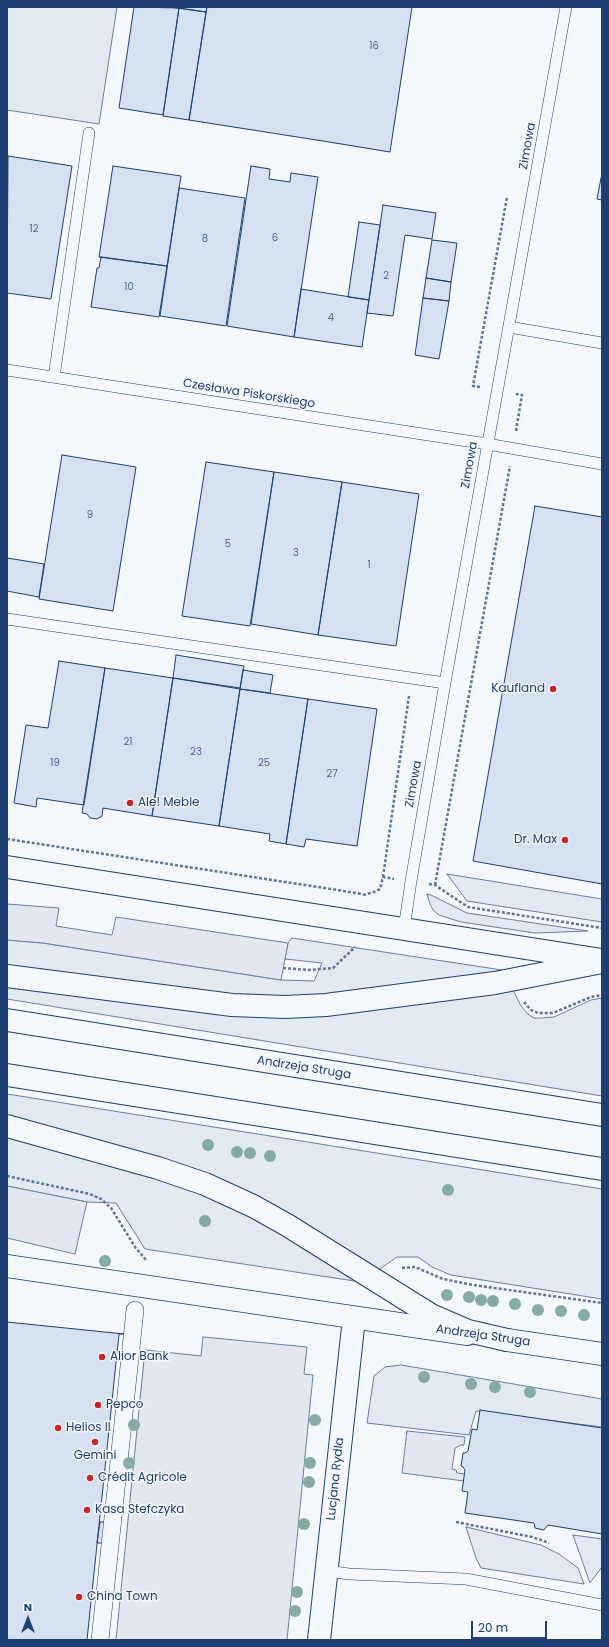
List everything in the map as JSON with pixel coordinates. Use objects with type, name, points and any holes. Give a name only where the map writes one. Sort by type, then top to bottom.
[{"type":"main road","points":[[7,867],[602,961]]},
{"type":"main road","points":[[7,976],[232,1005],[285,1007],[326,1005],[495,982],[602,961]]},
{"type":"main road","name":"Andrzeja Struga","points":[[7,1020],[602,1115]]},
{"type":"main road","points":[[7,1075],[602,1169]]},
{"type":"main road","points":[[7,1126],[158,1168],[205,1184],[253,1206],[382,1283],[431,1315],[455,1326],[480,1334],[507,1340]]},
{"type":"main road","name":"Andrzeja Struga","points":[[7,1266],[602,1354]]},
{"type":"main road","name":"Lucjana Rydla","points":[[319,1640],[354,1318]]},
{"type":"street","points":[[100,1640],[135,1310]]},
{"type":"lane","name":"Zimowa","points":[[404,929],[445,683],[566,7]]},
{"type":"lane","points":[[54,377],[89,132]]},
{"type":"lane","points":[[509,327],[602,343]]},
{"type":"lane","name":"Czesława Piskorskiego","points":[[7,370],[487,444],[602,464]]},
{"type":"lane","points":[[7,619],[445,683]]},
{"type":"lane","points":[[327,1571],[348,1574],[466,1579],[602,1604]]},
{"type":"path","points":[[7,839],[363,894],[374,892],[380,888],[383,878],[412,678]]},
{"type":"path","points":[[383,878],[396,880]]},
{"type":"path","points":[[424,883],[435,885],[468,907],[602,928]]},
{"type":"path","points":[[362,901],[363,894]]},
{"type":"path","points":[[283,968],[309,970],[333,968],[355,947]]},
{"type":"path","points":[[523,1000],[531,1010],[538,1013],[553,1013],[591,996],[602,995]]},
{"type":"path","points":[[7,1176],[90,1194],[101,1199],[111,1208],[135,1247],[150,1263]]},
{"type":"path","points":[[382,1283],[404,1267],[415,1267],[443,1279],[458,1282],[602,1303]]},
{"type":"path","points":[[456,1522],[532,1537],[549,1543]]},
{"type":"shaded area","points":[[7,7],[117,7],[99,124],[7,110]]},
{"type":"shaded area","points":[[447,874],[602,899],[602,922],[467,901]]},
{"type":"shaded area","points":[[427,894],[467,913],[588,931],[535,933],[461,922],[439,915],[433,910]]},
{"type":"shaded area","points":[[7,904],[59,908],[56,926],[112,935],[116,917],[288,943],[281,980],[43,943],[7,940]]},
{"type":"shaded area","points":[[292,938],[502,970],[505,972],[330,994],[280,997],[235,995],[7,966],[7,940],[43,943],[281,980],[314,981],[322,963],[285,959],[288,943]]},
{"type":"shaded area","points":[[7,985],[204,1011],[513,990],[521,1006],[529,1015],[534,1018],[541,1018],[554,1017],[591,1000],[602,998],[602,1096],[7,999]]},
{"type":"shaded area","points":[[7,1094],[602,1189],[602,1299],[451,1275],[432,1267],[418,1257],[397,1257],[361,1282],[145,1249],[116,1203],[87,1202],[7,1186]]},
{"type":"shaded area","points":[[7,1186],[87,1202],[75,1254],[7,1238]]},
{"type":"shaded area","points":[[203,1337],[307,1347],[304,1374],[313,1375],[287,1640],[116,1640],[145,1350],[201,1356]]},
{"type":"shaded area","points":[[401,1365],[602,1399],[602,1427],[476,1411],[469,1435],[367,1423],[374,1376],[385,1367]]},
{"type":"shaded area","points":[[407,1431],[465,1437],[464,1445],[455,1448],[452,1469],[456,1470],[457,1473],[465,1474],[464,1481],[402,1473]]},
{"type":"shaded area","points":[[466,1527],[541,1545],[559,1554],[578,1568],[584,1584],[481,1568],[476,1558]]},
{"type":"shaded area","points":[[573,1535],[602,1539],[602,1567],[590,1583]]},
{"type":"building","points":[[134,7],[179,8],[163,115],[119,108]]},
{"type":"building","points":[[169,7],[207,7],[206,12]]},
{"type":"building","points":[[207,7],[412,7],[390,152],[189,120]]},
{"type":"building","points":[[179,8],[206,12],[189,120],[163,116]]},
{"type":"building","points":[[8,156],[72,166],[51,299],[7,293]]},
{"type":"building","points":[[113,166],[181,176],[167,266],[99,257]]},
{"type":"building","points":[[251,166],[270,169],[269,179],[290,182],[291,173],[318,177],[294,337],[227,326]]},
{"type":"building","points":[[602,173],[602,200],[597,199]]},
{"type":"building","points":[[179,188],[245,198],[226,326],[160,316]]},
{"type":"building","points":[[383,205],[436,213],[432,239],[405,235],[393,316],[367,313]]},
{"type":"building","points":[[359,222],[380,225],[369,300],[348,297]]},
{"type":"building","points":[[432,240],[457,243],[451,282],[426,278]]},
{"type":"building","points":[[101,257],[167,266],[159,317],[91,307],[97,268],[99,268]]},
{"type":"building","points":[[426,278],[451,282],[449,301],[423,298]]},
{"type":"building","points":[[301,289],[369,300],[362,347],[294,337]]},
{"type":"building","points":[[423,298],[449,301],[439,359],[415,355]]},
{"type":"building","points":[[62,455],[136,467],[113,611],[39,599]]},
{"type":"building","points":[[206,462],[274,472],[250,626],[182,616]]},
{"type":"building","points":[[274,472],[342,482],[318,635],[251,624]]},
{"type":"building","points":[[342,482],[419,494],[396,646],[318,635]]},
{"type":"building","name":"Kaufland","points":[[535,506],[602,517],[602,884],[473,861]]},
{"type":"building","points":[[7,558],[44,564],[39,597],[7,591]]},
{"type":"building","points":[[176,655],[244,666],[240,688],[173,678]]},
{"type":"building","points":[[59,661],[105,668],[84,805],[37,798],[36,807],[14,803],[26,725],[48,728]]},
{"type":"building","points":[[105,668],[173,678],[152,816],[103,808],[102,816],[97,819],[90,818],[87,814],[82,813]]},
{"type":"building","points":[[243,670],[273,675],[270,693],[240,689]]},
{"type":"building","points":[[173,678],[240,689],[219,826],[152,816]]},
{"type":"building","points":[[240,689],[308,699],[286,844],[269,841],[270,834],[219,826]]},
{"type":"building","points":[[308,699],[377,709],[357,846],[306,839],[304,847],[286,844]]},
{"type":"building","name":"Helios II","points":[[7,1322],[124,1334],[119,1334],[87,1640],[7,1640]]},
{"type":"building","points":[[480,1410],[602,1428],[602,1534],[548,1525],[544,1530],[535,1528],[534,1523],[465,1513],[468,1492],[462,1491],[465,1470],[461,1466],[463,1453],[468,1451],[472,1429],[477,1430]]},
{"type":"building","points":[[100,1522],[105,1522],[103,1543],[97,1543]]},
{"type":"place","name":"Kaufland","points":[[553,689]]},
{"type":"place","name":"Ale! Meble","points":[[130,803]]},
{"type":"place","name":"Dr. Max","points":[[565,840]]},
{"type":"place","name":"Alior Bank","points":[[102,1357]]},
{"type":"place","name":"Pepco","points":[[98,1405]]},
{"type":"place","name":"Helios II","points":[[58,1428]]},
{"type":"place","name":"Gemini","points":[[95,1442]]},
{"type":"place","name":"Crédit Agricole","points":[[90,1478]]},
{"type":"place","name":"Kasa Stefczyka","points":[[87,1510]]},
{"type":"place","name":"China Town","points":[[79,1597]]}]
